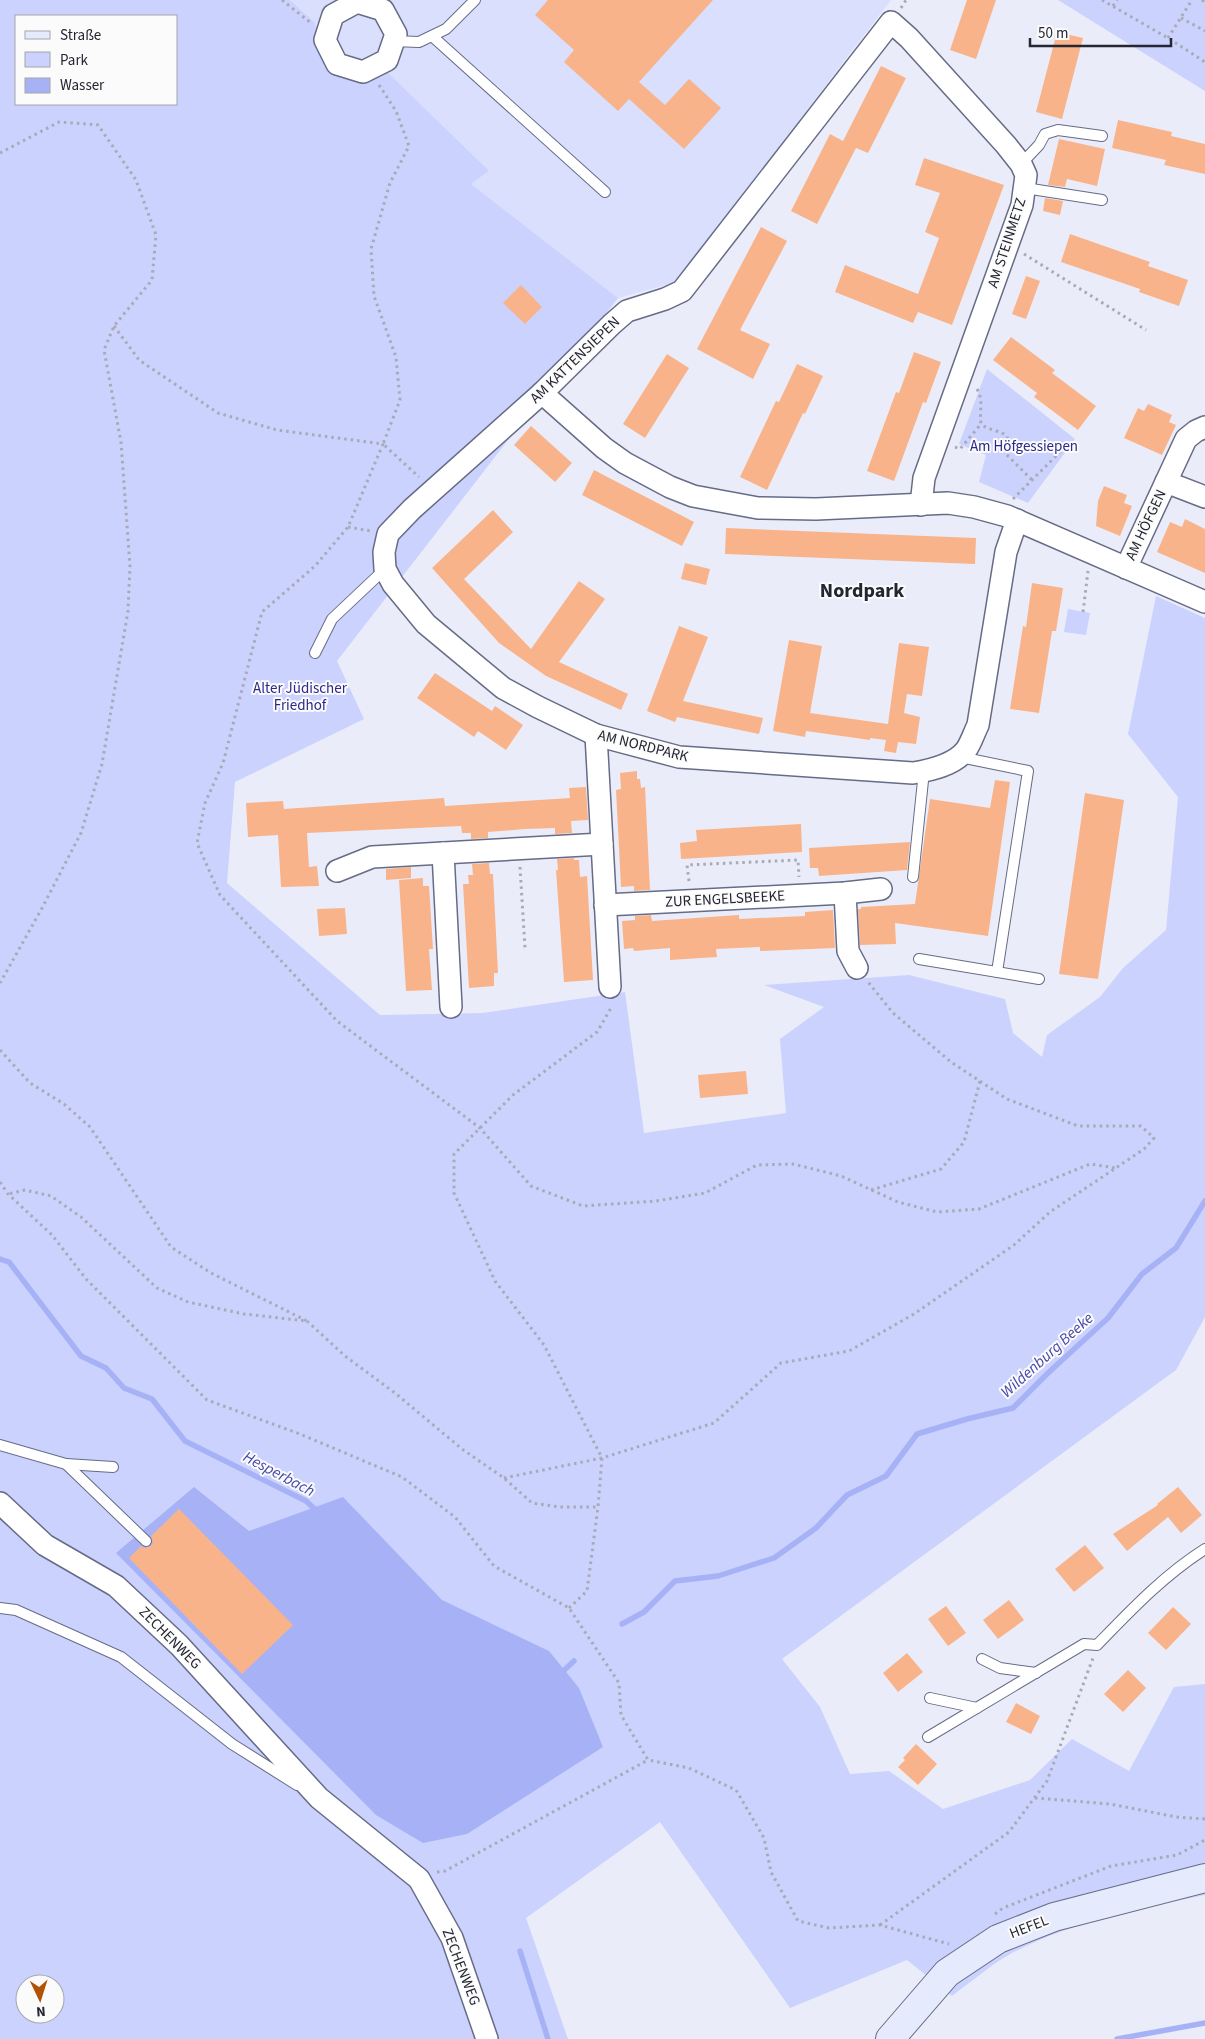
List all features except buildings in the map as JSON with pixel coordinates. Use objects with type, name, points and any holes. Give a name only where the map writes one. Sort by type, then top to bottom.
[{"type":"main road","name":"HEFEL","points":[[890,2039],[947,1973],[998,1939],[1054,1918],[1205,1878]]},
{"type":"street","points":[[357,2],[387,5],[396,34],[387,60],[363,72],[338,64],[325,40],[333,14],[357,2]]},
{"type":"street","name":"AM KATTENSIEPEN","points":[[385,569],[384,552],[388,534],[399,521],[542,393],[627,311],[682,291],[891,22],[909,38],[1022,164]]},
{"type":"street","name":"AM STEINMETZ","points":[[921,505],[924,478],[1022,205],[1026,176],[1022,164]]},
{"type":"street","points":[[542,393],[604,448],[625,463],[670,487],[693,496],[758,508],[816,509],[948,504],[974,507],[1017,520],[1205,602]]},
{"type":"street","name":"AM HÖFGEN","points":[[1126,568],[1186,439],[1205,427]]},
{"type":"street","name":"AM HÖFGEN","points":[[1166,482],[1205,497]]},
{"type":"street","points":[[959,757],[967,749],[978,725],[1006,552],[1017,520]]},
{"type":"street","name":"AM NORDPARK","points":[[385,569],[393,584],[426,624],[503,688],[596,735],[679,758],[918,772],[946,764],[959,757]]},
{"type":"street","points":[[596,735],[610,987]]},
{"type":"street","points":[[337,871],[372,856],[602,844]]},
{"type":"street","points":[[443,852],[451,1007]]},
{"type":"street","name":"ZUR ENGELSBEEKE","points":[[605,905],[845,893],[881,889]]},
{"type":"street","points":[[845,893],[848,951],[857,968]]},
{"type":"street","name":"ZECHENWEG","points":[[0,1503],[45,1545],[116,1586],[179,1645],[319,1798],[419,1879],[452,1938],[487,2039]]},
{"type":"lane","points":[[393,42],[419,42],[446,29],[475,0]]},
{"type":"lane","points":[[432,36],[605,192]]},
{"type":"lane","points":[[1022,164],[1039,145],[1045,134],[1058,130],[1102,136]]},
{"type":"lane","points":[[1025,188],[1102,200]]},
{"type":"lane","points":[[315,653],[332,619],[385,569]]},
{"type":"lane","points":[[959,757],[1028,771],[997,972]]},
{"type":"lane","points":[[914,877],[918,772]]},
{"type":"lane","points":[[918,959],[1039,979]]},
{"type":"lane","points":[[0,1445],[66,1464],[112,1467]]},
{"type":"lane","points":[[66,1464],[146,1541]]},
{"type":"lane","points":[[928,1737],[1084,1644],[1097,1645],[1136,1604],[1184,1563],[1205,1549]]},
{"type":"lane","name":"ZECHENWEG","points":[[0,1608],[16,1610],[122,1657],[232,1744],[319,1798]]},
{"type":"lane","points":[[982,1659],[1000,1668],[1036,1673]]},
{"type":"lane","points":[[930,1698],[977,1708]]},
{"type":"path","points":[[282,0],[320,29],[325,40]]},
{"type":"path","points":[[1102,0],[1205,62]]},
{"type":"path","points":[[1113,6],[1117,0]]},
{"type":"path","points":[[1168,38],[1192,0]]},
{"type":"path","points":[[1181,18],[1205,31]]},
{"type":"path","points":[[363,72],[375,78],[396,111],[409,146],[390,184],[371,249],[374,296],[396,357],[400,400],[348,527],[315,566],[262,612],[223,763],[206,803],[197,843],[220,896],[337,1021],[480,1128],[531,1186],[583,1206],[656,1201],[705,1193],[757,1165],[792,1164],[841,1176],[898,1202],[937,1212],[978,1209],[1090,1164],[1116,1168]]},
{"type":"path","points":[[0,152],[59,122],[98,125],[136,180],[156,235],[152,280],[114,326],[104,350],[121,442],[130,566],[128,611],[102,764],[81,833],[0,983]]},
{"type":"path","points":[[1008,244],[1146,330]]},
{"type":"path","points":[[114,326],[139,360],[218,413],[277,430],[383,444],[433,490]]},
{"type":"path","points":[[960,448],[981,424],[980,415],[983,403]]},
{"type":"path","points":[[981,424],[1007,436],[1009,446],[1006,454],[1032,480]]},
{"type":"path","points":[[1014,498],[1070,443]]},
{"type":"path","points":[[1083,612],[1090,553]]},
{"type":"path","points":[[519,848],[525,948]]},
{"type":"path","points":[[690,901],[687,865],[798,860],[800,895]]},
{"type":"path","points":[[504,1478],[602,1458],[714,1423],[781,1363],[849,1351],[914,1314],[1014,1245],[1050,1212],[1144,1149],[1154,1138],[1141,1126],[1078,1126],[1008,1098],[951,1062],[893,1012],[857,968]]},
{"type":"path","points":[[569,1608],[587,1591],[598,1507],[602,1458],[544,1345],[495,1281],[454,1192],[454,1154],[513,1095],[597,1032],[611,1008],[610,987]]},
{"type":"path","points":[[0,1050],[30,1083],[64,1104],[90,1127],[171,1247],[211,1273],[307,1321],[345,1356],[395,1394],[462,1450],[504,1478],[532,1503],[560,1507],[598,1507]]},
{"type":"path","points":[[871,1190],[941,1169],[964,1142],[980,1081]]},
{"type":"path","points":[[0,1182],[8,1194],[52,1235],[86,1279],[207,1400],[300,1434],[402,1477],[455,1517],[494,1566],[569,1608],[619,1683],[621,1715],[648,1760]]},
{"type":"path","points":[[8,1194],[25,1190],[51,1196],[81,1217],[157,1288],[188,1302],[244,1314],[307,1321]]},
{"type":"path","points":[[880,1925],[1009,1832],[1046,1781],[1097,1645]]},
{"type":"path","points":[[414,1874],[445,1871],[648,1760],[689,1768],[736,1790],[764,1838],[771,1872],[798,1921],[829,1928],[880,1925],[955,1945],[968,1959]]},
{"type":"path","points":[[1035,1798],[1110,1804],[1176,1817],[1205,1819]]},
{"type":"path","points":[[989,1918],[1003,1908],[1111,1866],[1177,1855],[1205,1840]]},
{"type":"shaded area","points":[[290,0],[891,0],[674,283],[618,298],[471,184],[489,171],[340,73]]},
{"type":"green space","name":"Alter Jüdischer Friedhof","points":[[0,0],[290,0],[315,23],[318,41],[324,57],[386,71],[489,171],[471,184],[618,298],[337,661],[364,719],[235,782],[227,883],[380,1015],[483,1013],[625,992],[644,1133],[786,1113],[780,1039],[824,1007],[764,985],[909,975],[1005,999],[1013,1033],[1042,1057],[1047,1035],[1100,997],[1123,968],[1166,930],[1178,797],[1128,734],[1156,596],[1205,618],[1205,1317],[1176,1370],[782,1659],[820,1707],[850,1774],[889,1771],[943,1809],[1030,1780],[1072,1739],[1129,1771],[1174,1687],[1205,1684],[1205,1895],[1110,1916],[1040,1940],[1002,1959],[952,1996],[907,1960],[790,2008],[660,1822],[526,1918],[568,2039],[0,2039]]},
{"type":"green space","points":[[1058,0],[1205,0],[1205,91]]},
{"type":"green space","name":"Am Höfgessiepen","points":[[987,369],[1075,439],[1028,503],[979,482],[986,455],[959,444]]},
{"type":"green space","points":[[1068,609],[1090,613],[1086,635],[1064,632]]},
{"type":"water","points":[[194,1487],[249,1531],[343,1497],[442,1600],[549,1651],[579,1688],[603,1747],[467,1834],[423,1843],[376,1815],[116,1553]]},
{"type":"waterway","name":"Wildenburg Beeke","points":[[622,1624],[644,1612],[675,1581],[718,1576],[774,1558],[816,1528],[847,1495],[886,1476],[917,1434],[1013,1408],[1108,1318],[1142,1274],[1176,1248],[1205,1201]]},
{"type":"waterway","name":"Hesperbach","points":[[0,1259],[9,1262],[81,1356],[106,1368],[124,1388],[152,1399],[185,1441],[306,1501],[318,1512]]},
{"type":"waterway","name":"Wildenburg Beeke","points":[[559,1675],[574,1661]]},
{"type":"waterway","name":"Hesperbach","points":[[520,1951],[548,2039]]},
{"type":"waterway","points":[[1117,2039],[1205,2023]]},
{"type":"district","name":"Nordpark","points":[[862,591]]}]
